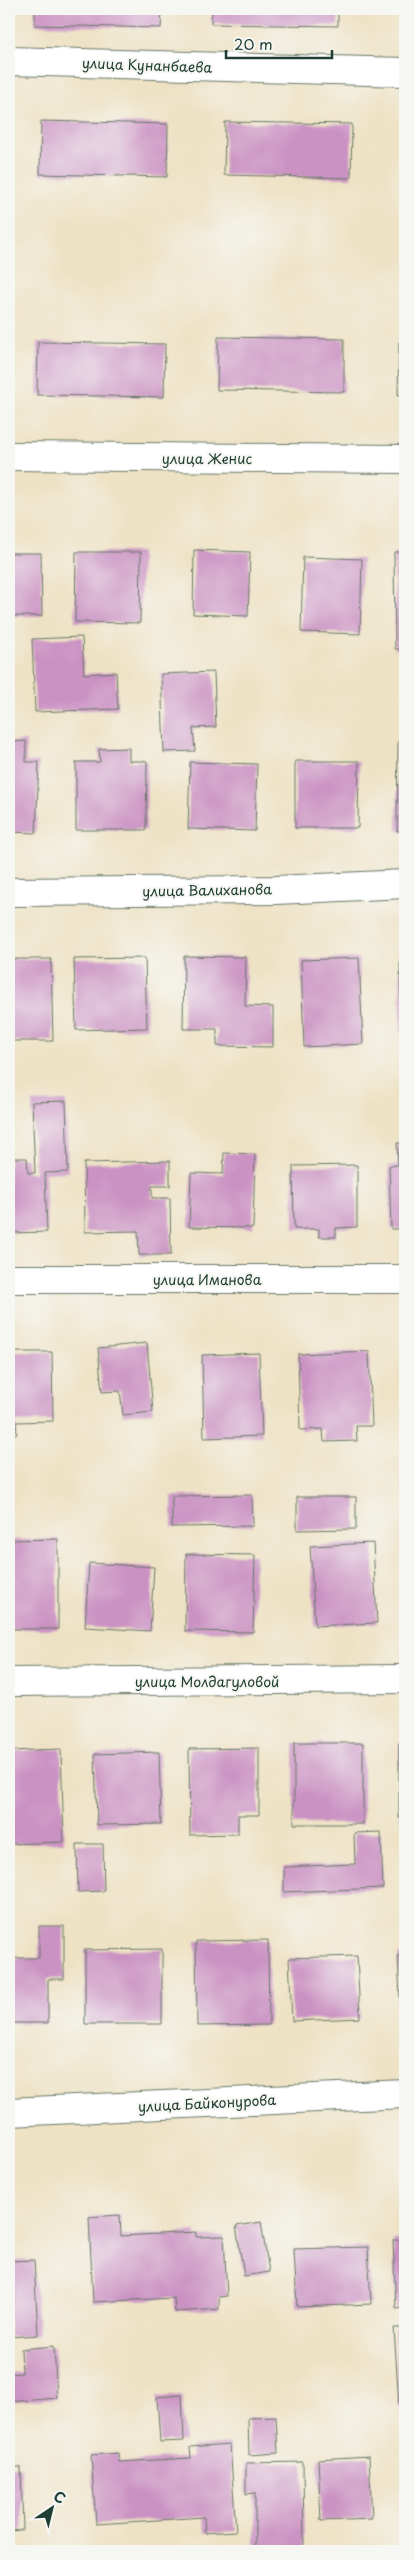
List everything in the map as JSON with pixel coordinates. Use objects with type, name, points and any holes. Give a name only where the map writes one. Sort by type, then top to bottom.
[{"type":"street","name":"улица Кунанбаева","points":[[9,61],[405,72]]},
{"type":"street","name":"улица Женис","points":[[9,456],[405,460]]},
{"type":"street","name":"улица Валиханова","points":[[9,892],[276,890],[405,884]]},
{"type":"street","name":"улица Иманова","points":[[9,1279],[405,1279]]},
{"type":"street","name":"улица Молдагуловой","points":[[9,1682],[405,1679]]},
{"type":"street","name":"улица Байконурова","points":[[9,2112],[405,2094]]},
{"type":"building","points":[[35,9],[162,9],[161,28],[35,25]]},
{"type":"building","points":[[212,9],[338,9],[338,26],[211,24]]},
{"type":"building","points":[[401,9],[405,9],[405,17],[401,17]]},
{"type":"building","points":[[41,121],[168,124],[167,177],[40,174]]},
{"type":"building","points":[[225,122],[352,124],[351,178],[224,175]]},
{"type":"building","points":[[218,337],[344,339],[344,392],[217,390]]},
{"type":"building","points":[[38,342],[165,344],[164,397],[37,395]]},
{"type":"building","points":[[399,342],[405,342],[405,395],[398,395]]},
{"type":"building","points":[[194,550],[250,552],[248,616],[193,614]]},
{"type":"building","points":[[76,552],[141,552],[140,623],[75,622]]},
{"type":"building","points":[[394,552],[405,552],[405,649],[395,649]]},
{"type":"building","points":[[9,553],[41,553],[42,616],[9,616]]},
{"type":"building","points":[[303,557],[362,559],[360,634],[301,632]]},
{"type":"building","points":[[82,637],[84,674],[116,672],[118,709],[35,712],[32,639]]},
{"type":"building","points":[[214,672],[216,727],[193,728],[195,751],[164,752],[161,674]]},
{"type":"building","points":[[26,741],[26,762],[39,762],[36,833],[9,832],[9,742]]},
{"type":"building","points":[[398,741],[405,741],[405,831],[397,831]]},
{"type":"building","points":[[129,748],[129,761],[147,761],[146,830],[76,830],[76,762],[100,762],[99,749]]},
{"type":"building","points":[[295,761],[359,761],[358,828],[295,828]]},
{"type":"building","points":[[190,762],[257,764],[255,831],[188,829]]},
{"type":"building","points":[[184,956],[246,957],[245,1006],[273,1007],[273,1047],[217,1046],[217,1029],[183,1029]]},
{"type":"building","points":[[145,958],[147,1028],[76,1030],[74,959]]},
{"type":"building","points":[[359,958],[363,1044],[304,1047],[301,960]]},
{"type":"building","points":[[9,959],[51,959],[53,1041],[9,1041]]},
{"type":"building","points":[[405,959],[405,1032],[401,1032],[400,960]]},
{"type":"building","points":[[66,1101],[68,1172],[45,1173],[47,1232],[9,1233],[9,1158],[27,1158],[28,1173],[35,1173],[32,1102]]},
{"type":"building","points":[[397,1143],[405,1143],[405,1229],[391,1229],[389,1166],[398,1165]]},
{"type":"building","points":[[224,1153],[255,1154],[253,1228],[189,1227],[191,1173],[223,1174]]},
{"type":"building","points":[[170,1161],[170,1186],[152,1186],[152,1198],[170,1198],[171,1255],[139,1255],[138,1231],[85,1232],[84,1163]]},
{"type":"building","points":[[357,1165],[357,1227],[336,1228],[336,1237],[319,1237],[319,1229],[294,1229],[293,1166]]},
{"type":"building","points":[[147,1343],[153,1412],[123,1415],[120,1391],[102,1392],[98,1348]]},
{"type":"building","points":[[369,1351],[372,1426],[356,1426],[357,1441],[324,1442],[323,1429],[300,1430],[298,1354]]},
{"type":"building","points":[[9,1352],[52,1352],[53,1421],[16,1422],[17,1434],[9,1434]]},
{"type":"building","points":[[259,1353],[262,1436],[204,1438],[202,1355]]},
{"type":"building","points":[[252,1495],[253,1526],[172,1527],[172,1496]]},
{"type":"building","points":[[297,1497],[356,1497],[356,1529],[297,1530]]},
{"type":"building","points":[[58,1539],[58,1629],[9,1629],[9,1540]]},
{"type":"building","points":[[373,1543],[377,1623],[315,1626],[310,1546]]},
{"type":"building","points":[[186,1554],[255,1555],[253,1632],[185,1631]]},
{"type":"building","points":[[89,1563],[154,1567],[150,1631],[85,1627]]},
{"type":"building","points":[[294,1743],[363,1743],[363,1824],[294,1824]]},
{"type":"building","points":[[399,1743],[405,1743],[405,1818],[399,1818]]},
{"type":"building","points":[[259,1748],[259,1815],[238,1815],[238,1834],[190,1835],[189,1749]]},
{"type":"building","points":[[61,1749],[64,1842],[9,1844],[9,1751]]},
{"type":"building","points":[[159,1752],[161,1824],[97,1825],[95,1754]]},
{"type":"building","points":[[381,1832],[383,1888],[284,1892],[284,1867],[355,1864],[354,1833]]},
{"type":"building","points":[[77,1844],[103,1844],[104,1891],[78,1892]]},
{"type":"building","points":[[39,1926],[64,1926],[64,1979],[48,1979],[48,2023],[9,2023],[9,1958],[39,1958]]},
{"type":"building","points":[[268,1940],[269,2025],[197,2026],[196,1941]]},
{"type":"building","points":[[162,1949],[162,2024],[85,2024],[85,1950]]},
{"type":"building","points":[[398,1955],[405,1955],[405,2020],[401,2020]]},
{"type":"building","points":[[357,1956],[360,2018],[292,2021],[289,1958]]},
{"type":"building","points":[[120,2215],[121,2236],[196,2232],[196,2237],[224,2236],[227,2296],[219,2297],[219,2309],[175,2312],[174,2298],[93,2302],[89,2217]]},
{"type":"building","points":[[261,2222],[269,2272],[244,2276],[236,2226]]},
{"type":"building","points":[[393,2240],[405,2240],[405,2308],[396,2309]]},
{"type":"building","points":[[368,2247],[371,2304],[297,2307],[294,2249]]},
{"type":"building","points":[[34,2260],[38,2335],[9,2337],[9,2261]]},
{"type":"building","points":[[394,2328],[405,2328],[405,2406],[399,2406]]},
{"type":"building","points":[[54,2346],[57,2398],[9,2402],[9,2374],[22,2373],[21,2349]]},
{"type":"building","points":[[182,2395],[184,2441],[160,2442],[157,2397]]},
{"type":"building","points":[[276,2417],[278,2453],[249,2455],[248,2418]]},
{"type":"building","points":[[230,2444],[236,2531],[205,2533],[204,2517],[96,2524],[91,2455],[118,2453],[119,2462],[191,2458],[190,2447]]},
{"type":"building","points":[[369,2456],[372,2519],[321,2521],[318,2459]]},
{"type":"building","points":[[303,2462],[304,2551],[255,2551],[255,2493],[246,2494],[246,2463]]},
{"type":"building","points":[[9,2467],[21,2467],[23,2530],[9,2531]]}]
